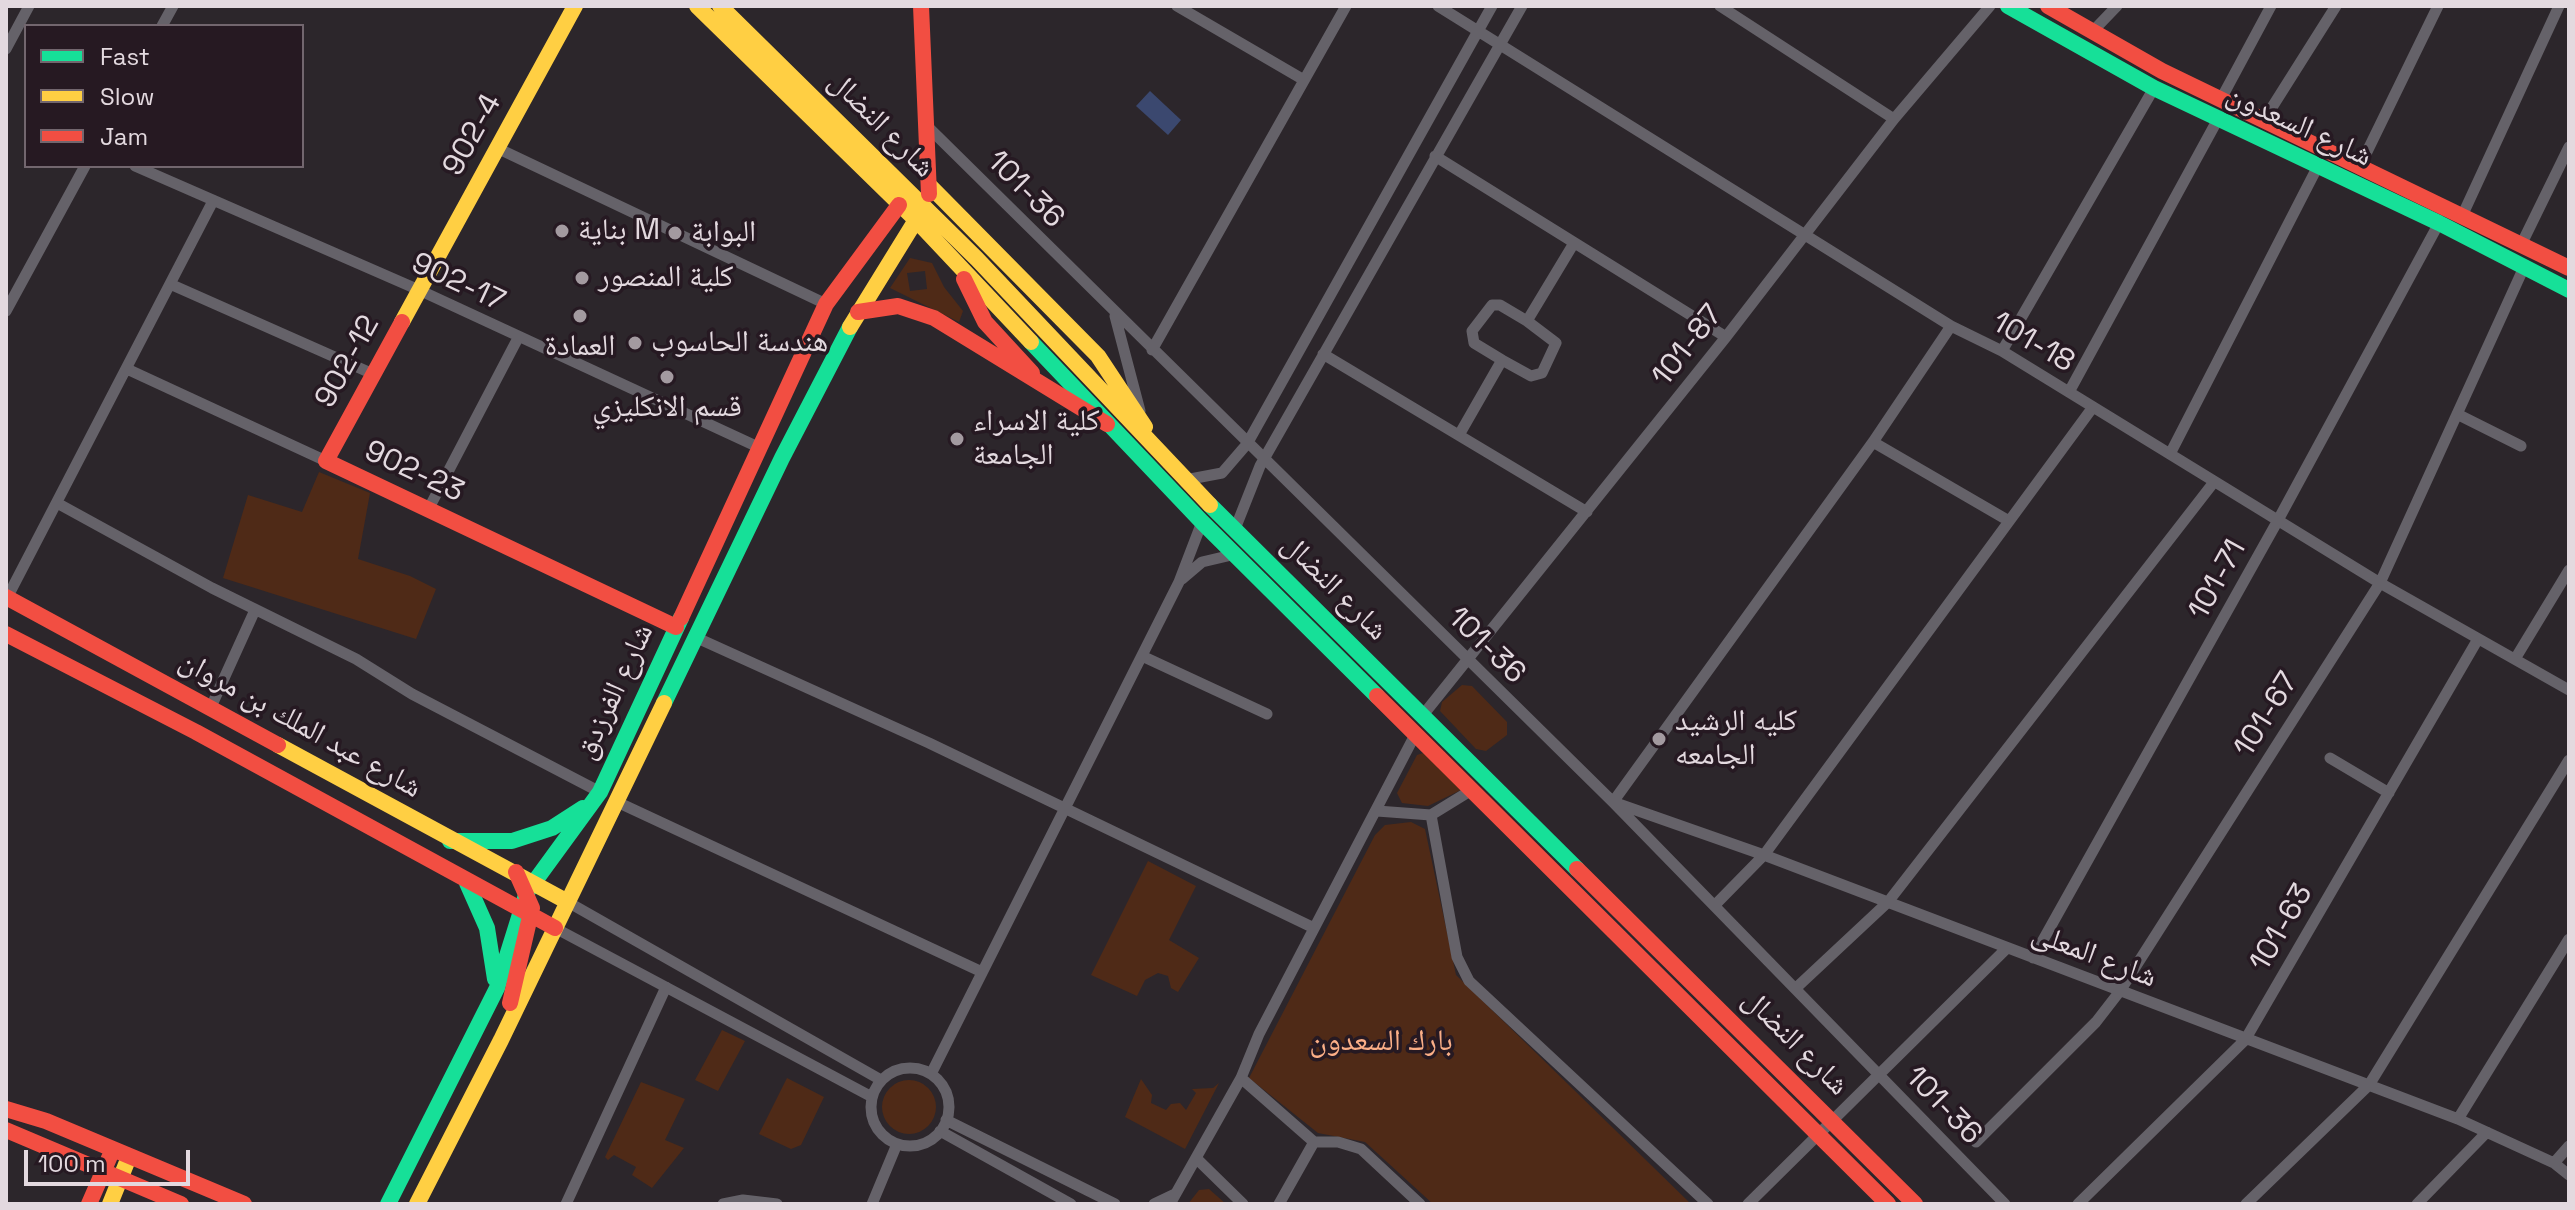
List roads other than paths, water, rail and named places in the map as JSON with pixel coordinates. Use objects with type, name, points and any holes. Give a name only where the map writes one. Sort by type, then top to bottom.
[{"type":"main road","name":"902-4","points":[[419,290],[575,6]]},
{"type":"main road","name":"شارع النضال","points":[[697,6],[1014,299],[1185,480],[1915,1204]]},
{"type":"main road","name":"شارع النضال","points":[[720,6],[913,207],[961,270],[1202,522],[1888,1204]]},
{"type":"main road","name":"شارع السعدون","points":[[2008,6],[2154,88],[2439,223],[2569,290]]},
{"type":"main road","name":"شارع السعدون","points":[[2048,6],[2221,99],[2361,164],[2569,268]]},
{"type":"main road","points":[[913,207],[929,185],[921,7]]},
{"type":"main road","points":[[929,185],[1098,356],[1142,420],[1151,443]]},
{"type":"main road","name":"شارع الفرزدق","points":[[388,1204],[497,988],[525,914],[531,887],[598,796],[826,304],[913,207]]},
{"type":"main road","name":"شارع الفرزدق","points":[[417,1202],[501,1040],[695,637],[913,207]]},
{"type":"main road","points":[[961,270],[985,322],[1040,383]]},
{"type":"main road","points":[[1014,299],[1028,285]]},
{"type":"main road","name":"902-12","points":[[326,461],[419,290]]},
{"type":"main road","points":[[858,312],[898,306],[934,318],[1107,424]]},
{"type":"main road","name":"902-23","points":[[326,461],[676,627]]},
{"type":"main road","name":"شارع عبد الملك بن مروان","points":[[7,598],[211,707],[450,841],[516,872],[531,887],[566,901]]},
{"type":"main road","name":"شارع عبد الملك بن مروان","points":[[6,634],[258,766],[467,883],[555,928]]},
{"type":"main road","points":[[112,689],[128,662]]},
{"type":"main road","points":[[258,766],[272,741]]},
{"type":"main road","points":[[450,841],[486,843],[534,835],[598,796]]},
{"type":"main road","points":[[467,883],[487,928],[497,988]]},
{"type":"main road","points":[[501,1040],[525,914]]},
{"type":"main road","points":[[6,1109],[113,1149],[244,1204]]},
{"type":"main road","points":[[6,1130],[181,1204]]},
{"type":"main road","points":[[89,1204],[113,1149]]},
{"type":"main road","points":[[110,1204],[129,1157]]},
{"type":"street","points":[[6,49],[29,6]]},
{"type":"street","points":[[163,24],[173,6]]},
{"type":"street","points":[[1177,6],[1304,80]]},
{"type":"street","points":[[1152,350],[1346,6]]},
{"type":"street","name":"101-18","points":[[1438,6],[1951,326],[2002,351],[2277,522],[2569,690]]},
{"type":"street","points":[[1185,480],[1222,473],[1247,444],[1492,6]]},
{"type":"street","points":[[1235,529],[1263,460],[1522,6]]},
{"type":"street","points":[[1720,6],[1894,119]]},
{"type":"street","name":"101-87","points":[[1423,715],[1808,234],[1894,119],[1990,6]]},
{"type":"street","points":[[2092,32],[2117,6]]},
{"type":"street","points":[[2221,99],[2271,6]]},
{"type":"street","points":[[2264,120],[2336,6]]},
{"type":"street","points":[[2361,164],[2438,6]]},
{"type":"street","points":[[2463,214],[2559,6]]},
{"type":"street","points":[[2002,351],[2154,88]]},
{"type":"street","points":[[2069,392],[2218,119]]},
{"type":"street","name":"101-36","points":[[928,127],[1466,661],[1613,802],[2005,1204]]},
{"type":"street","points":[[2522,243],[2569,147]]},
{"type":"street","points":[[497,148],[826,304]]},
{"type":"street","points":[[1435,156],[1726,337]]},
{"type":"street","points":[[2170,454],[2318,166]]},
{"type":"street","points":[[6,311],[84,168]]},
{"type":"street","name":"902-17","points":[[139,168],[419,290],[758,447]]},
{"type":"street","points":[[7,598],[213,201]]},
{"type":"street","name":"101-71","points":[[2033,958],[2277,522],[2439,223]]},
{"type":"street","points":[[1527,321],[1574,243]]},
{"type":"street","name":"101-67","points":[[1976,1142],[2096,1022],[2120,991],[2380,583],[2525,265]]},
{"type":"street","points":[[170,284],[373,374]]},
{"type":"street","points":[[1492,305],[1500,305],[1527,321],[1556,343],[1542,373],[1531,376],[1474,343],[1472,331],[1492,305]]},
{"type":"street","points":[[1112,310],[1142,420]]},
{"type":"street","points":[[1613,802],[1873,442],[1951,326]]},
{"type":"street","points":[[428,510],[518,338]]},
{"type":"street","points":[[1323,354],[1587,512]]},
{"type":"street","points":[[1459,435],[1502,360]]},
{"type":"street","name":"902-23","points":[[127,369],[326,461]]},
{"type":"street","points":[[1715,905],[1764,855],[2093,407]]},
{"type":"street","points":[[2457,414],[2521,446]]},
{"type":"street","points":[[1873,442],[2009,521]]},
{"type":"street","points":[[1796,988],[1888,902],[2214,482]]},
{"type":"street","points":[[57,503],[255,610],[356,659],[412,694],[598,796]]},
{"type":"street","points":[[931,1074],[1179,582],[1202,522]]},
{"type":"street","points":[[1179,582],[1202,562],[1236,554]]},
{"type":"street","points":[[2515,659],[2569,570]]},
{"type":"street","points":[[211,707],[255,610]]},
{"type":"street","points":[[695,637],[929,743],[1314,928]]},
{"type":"street","name":"101-63","points":[[2078,1204],[2245,1040],[2478,639]]},
{"type":"street","points":[[1142,656],[1267,714]]},
{"type":"street","points":[[1154,1204],[1173,1199],[1197,1159],[1416,733]]},
{"type":"street","points":[[2330,758],[2389,793]]},
{"type":"street","points":[[2246,1204],[2369,1085],[2569,760]]},
{"type":"street","points":[[1377,811],[1431,815],[1470,791]]},
{"type":"street","points":[[615,801],[982,972]]},
{"type":"street","name":"شارع المعلى","points":[[1613,802],[1764,855],[2458,1119],[2554,1163],[2569,1175]]},
{"type":"street","points":[[1431,815],[1457,957],[1469,981],[1708,1204]]},
{"type":"street","points":[[566,901],[881,1080]]},
{"type":"street","points":[[555,928],[872,1097]]},
{"type":"street","points":[[2458,1119],[2569,939]]},
{"type":"street","points":[[1748,1204],[2007,948]]},
{"type":"street","points":[[566,1204],[666,987]]},
{"type":"street","points":[[914,1068],[931,1074],[947,1095],[943,1126],[920,1144],[897,1144],[878,1130],[873,1120],[872,1097],[881,1080],[897,1070],[914,1068]]},
{"type":"street","points":[[1241,1078],[1314,1142],[1338,1142],[1361,1149],[1420,1204]]},
{"type":"street","points":[[943,1126],[1071,1204]]},
{"type":"street","points":[[943,1126],[1115,1204]]},
{"type":"street","points":[[2417,1204],[2487,1132]]},
{"type":"street","points":[[1279,1204],[1314,1142]]},
{"type":"street","points":[[872,1204],[897,1144]]},
{"type":"street","points":[[2554,1163],[2569,1146]]},
{"type":"street","points":[[1197,1159],[1243,1204]]},
{"type":"street","points":[[723,1204],[743,1200],[777,1204]]},
{"type":"water","points":[[1150,91],[1181,120],[1168,135],[1136,106]]},
{"type":"place","name":"بناية M","points":[[562,231]]},
{"type":"place","name":"البوابة","points":[[675,233]]},
{"type":"place","name":"كلية المنصور","points":[[582,278]]},
{"type":"place","name":"العمادة","points":[[580,316]]},
{"type":"place","name":"هندسة الحاسوب","points":[[635,343]]},
{"type":"place","name":"قسم الانكليزي","points":[[667,377]]},
{"type":"place","name":"كلية الاسراء الجامعة","points":[[957,439]]},
{"type":"place","name":"كليه الرشيد الجامعه","points":[[1659,739]]},
{"type":"park label","name":"بارك السعدون","points":[[1381,1042]]}]
